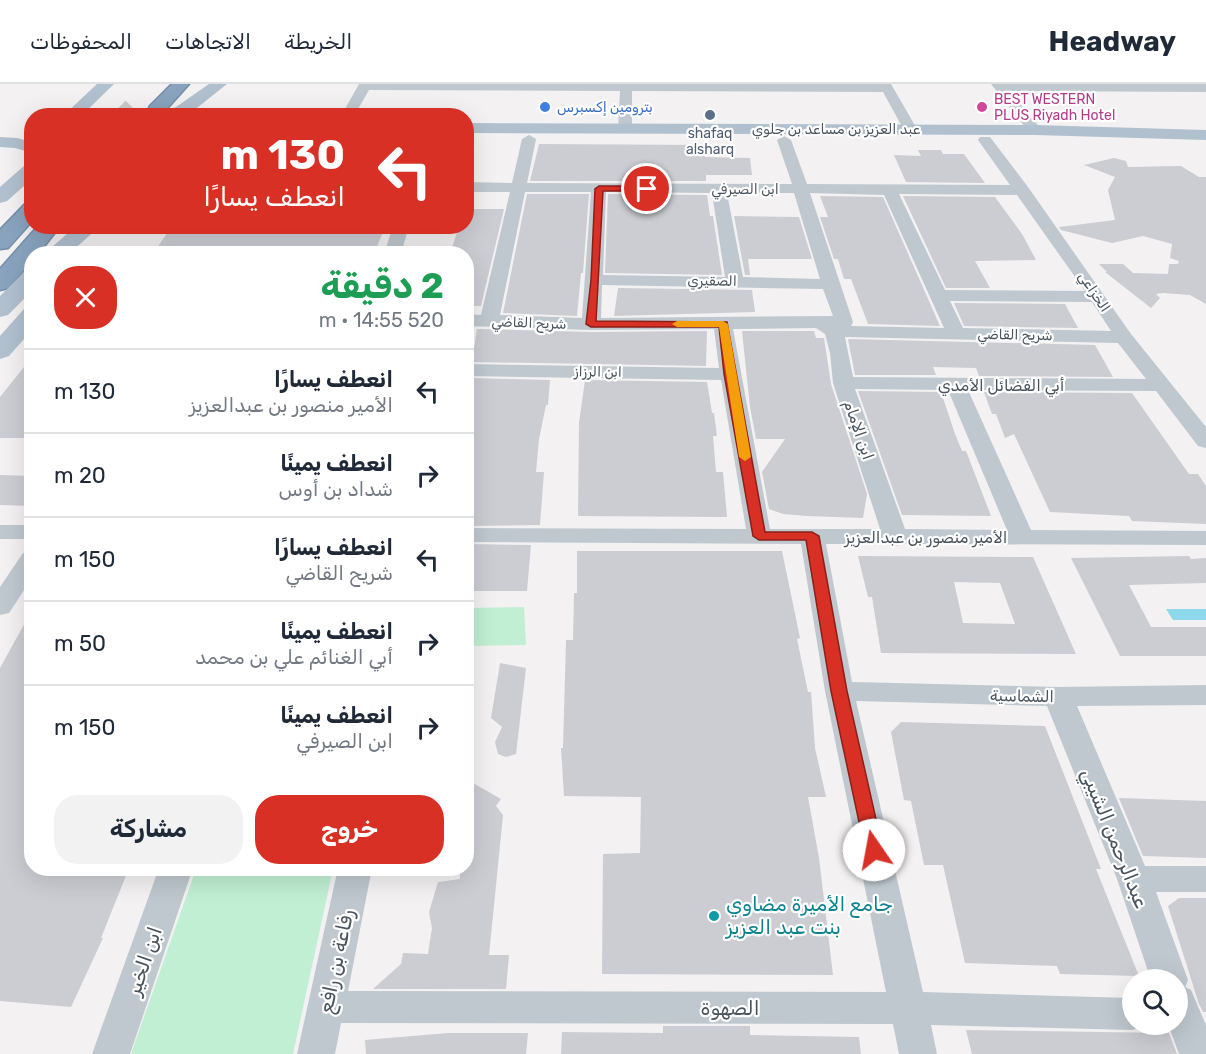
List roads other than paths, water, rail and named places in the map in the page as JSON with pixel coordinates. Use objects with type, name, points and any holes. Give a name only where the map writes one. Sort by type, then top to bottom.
[{"type":"highway","points":[[165,108],[181,84]]},
{"type":"highway","points":[[0,243],[24,217]]},
{"type":"highway","points":[[32,246],[43,234]]},
{"type":"highway","points":[[0,283],[24,256]]},
{"type":"main road","points":[[186,108],[221,84]]},
{"type":"main road","points":[[198,108],[221,84]]},
{"type":"main road","points":[[205,108],[221,84]]},
{"type":"main road","points":[[84,108],[116,89]]},
{"type":"main road","points":[[98,108],[116,89]]},
{"type":"main road","name":"عبد العزيز بن مساعد بن جلوي","points":[[474,128],[1035,129],[1206,135]]},
{"type":"main road","points":[[1,134],[24,132]]},
{"type":"main road","points":[[1,134],[24,144]]},
{"type":"main road","name":"عبد العزيز بن مساعد بن جلوي","points":[[474,139],[985,140],[1206,145]]},
{"type":"main road","points":[[0,197],[24,177]]},
{"type":"main road","points":[[61,246],[71,234]]},
{"type":"main road","points":[[64,246],[80,234]]},
{"type":"main road","points":[[0,310],[24,285]]},
{"type":"main road","points":[[0,351],[24,323]]},
{"type":"street","points":[[352,108],[365,85],[886,86],[910,129]]},
{"type":"street","points":[[998,85],[1206,88]]},
{"type":"street","points":[[998,85],[1035,129]]},
{"type":"street","points":[[625,128],[626,87]]},
{"type":"street","points":[[474,321],[517,188],[529,139]]},
{"type":"street","name":"ابن الإمام","points":[[784,140],[802,189],[829,284],[833,326],[840,353],[843,383],[896,539]]},
{"type":"street","name":"الخزاعي","points":[[985,140],[1023,190],[1124,337],[1206,441]]},
{"type":"street","name":"ابن الصيرفي","points":[[474,187],[1023,190]]},
{"type":"street","points":[[591,324],[596,280],[599,189]]},
{"type":"street","points":[[719,189],[735,282]]},
{"type":"street","points":[[887,190],[891,193],[956,333]]},
{"type":"street","name":"الصقيري","points":[[596,280],[829,284]]},
{"type":"street","points":[[937,295],[1098,297]]},
{"type":"street","name":"شريح القاضي","points":[[474,324],[833,326],[956,333],[1124,337]]},
{"type":"street","points":[[723,324],[759,536]]},
{"type":"street","name":"ابن الرزاز","points":[[474,370],[730,374]]},
{"type":"street","name":"أبي الفضائل الأمدي","points":[[843,383],[1160,385]]},
{"type":"street","points":[[956,385],[1022,537]]},
{"type":"street","points":[[0,532],[24,532]]},
{"type":"street","name":"الأمير منصور بن عبدالعزيز","points":[[474,535],[812,536],[896,539],[1206,538]]},
{"type":"street","points":[[812,536],[839,691],[918,1054]]},
{"type":"street","points":[[0,607],[24,570]]},
{"type":"street","name":"الشماسية","points":[[839,691],[1058,697],[1206,695]]},
{"type":"street","name":"عبدالرحمن الشيبي","points":[[1058,697],[1134,879],[1166,969]]},
{"type":"street","name":"ابن الخير","points":[[111,1054],[174,876]]},
{"type":"street","name":"رفاعة بن رافع","points":[[316,1054],[353,876]]},
{"type":"street","points":[[1134,879],[1206,879]]},
{"type":"street","name":"الصهوة","points":[[327,1007],[909,1008],[1122,1014]]},
{"type":"street","points":[[1188,1031],[1198,1054]]},
{"type":"water","points":[[1166,609],[1206,609],[1206,620],[1173,620]]},
{"type":"place","name":"بترومين إكسبرس","points":[[545,107]]},
{"type":"place","name":"BEST WESTERN PLUS Riyadh Hotel","points":[[982,107]]},
{"type":"place","name":"shafaq alsharq","points":[[710,115]]},
{"type":"place","name":"جامع الأميرة مضاوي بنت عبد العزيز","points":[[714,916]]}]
